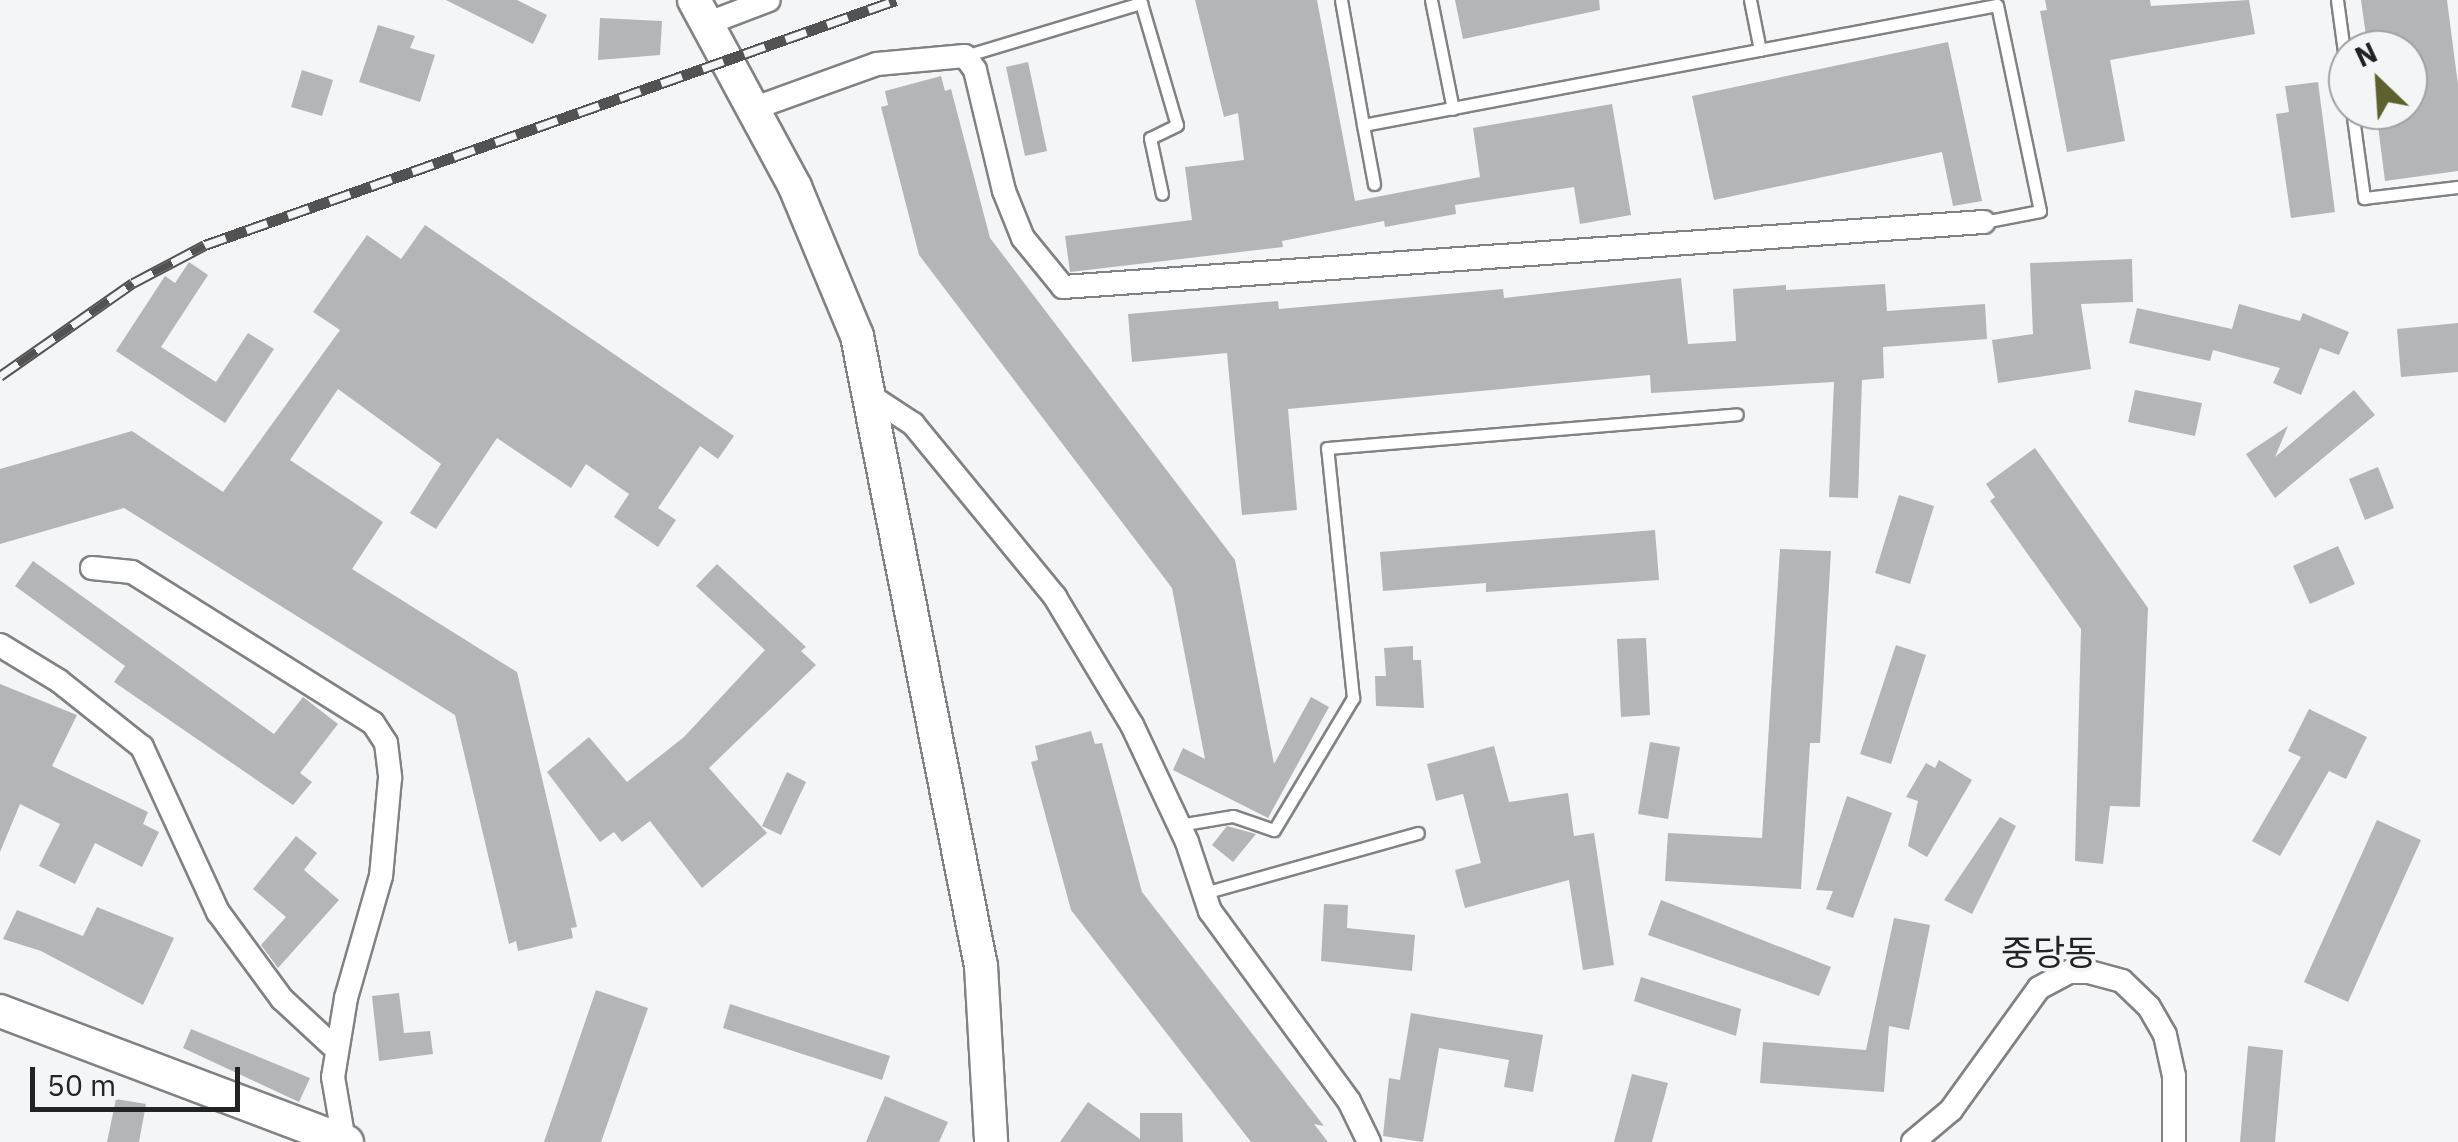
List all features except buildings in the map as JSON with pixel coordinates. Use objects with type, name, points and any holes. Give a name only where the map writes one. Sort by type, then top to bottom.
[{"type":"street","points":[[770,0],[700,12],[795,187],[850,319],[870,396],[980,966],[991,1142]]},
{"type":"street","points":[[752,109],[876,64],[964,56],[975,70],[1004,192],[1023,238],[1063,286],[1984,222]]},
{"type":"street","points":[[870,396],[913,424],[1055,597],[1132,725],[1180,825],[1210,910],[1349,1101],[1370,1142]]},
{"type":"street","points":[[92,568],[132,572],[373,723],[386,743],[390,778],[381,876],[332,1076],[346,1141]]},
{"type":"street","points":[[0,645],[59,681],[142,747],[218,912],[282,999],[337,1050]]},
{"type":"street","points":[[1913,1142],[1952,1110],[2038,988],[2069,972],[2089,972],[2122,981],[2149,1007],[2164,1035],[2174,1076],[2174,1142]]},
{"type":"street","points":[[0,1010],[346,1141]]},
{"type":"lane","points":[[1341,0],[1374,184]]},
{"type":"lane","points":[[1431,0],[1453,109]]},
{"type":"lane","points":[[1750,0],[1760,50]]},
{"type":"lane","points":[[2337,0],[2341,30]]},
{"type":"lane","points":[[964,56],[1141,4],[1178,124],[1150,138],[1162,194]]},
{"type":"lane","points":[[1363,125],[1996,5],[2040,212],[1984,222]]},
{"type":"lane","points":[[2355,130],[2364,198],[2458,187]]},
{"type":"lane","points":[[1180,825],[1233,816],[1274,830],[1352,698],[1327,448],[1737,414]]},
{"type":"lane","points":[[1204,892],[1418,833]]},
{"type":"railway","points":[[0,376],[133,283],[205,245],[896,0]]},
{"type":"district","name":"중당동","points":[[2049,952]]}]
